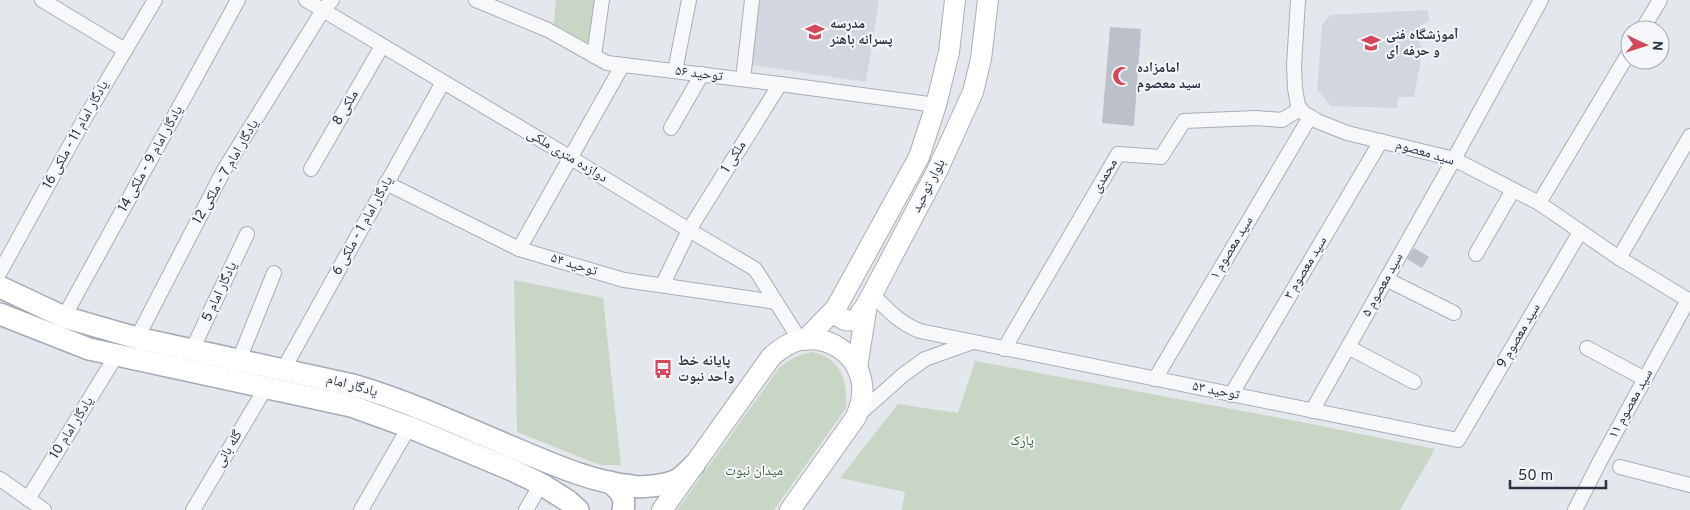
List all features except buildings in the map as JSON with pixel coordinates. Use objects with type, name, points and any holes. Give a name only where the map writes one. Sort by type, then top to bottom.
[{"type":"main road","name":"بلوار توحید","points":[[803,340],[836,308],[919,157],[936,105],[949,52],[955,0]]},
{"type":"main road","name":"بلوار توحید","points":[[857,368],[870,299],[938,169],[973,92],[981,59],[988,0]]},
{"type":"main road","name":"یادگار امام","points":[[0,287],[64,317],[137,338],[353,385],[376,392],[545,460],[610,482],[633,487],[656,485],[677,480],[694,465]]},
{"type":"main road","points":[[836,308],[838,315],[843,320],[856,320],[870,299]]},
{"type":"main road","name":"یادگار امام","points":[[0,314],[89,349],[265,389],[351,406],[409,427],[512,470],[541,484],[568,501],[578,510]]},
{"type":"main road","points":[[662,510],[771,357],[784,346],[803,340],[817,339],[834,344],[847,354],[857,368],[862,384],[862,401],[856,417],[790,510]]},
{"type":"main road","points":[[610,482],[620,491],[623,497],[623,510]]},
{"type":"street","points":[[42,0],[125,50]]},
{"type":"street","name":"یادگار امام 11 - ملکی 16","points":[[0,272],[85,118],[155,0]]},
{"type":"street","name":"یادگار امام 9 - ملکی 14","points":[[64,317],[238,0]]},
{"type":"street","name":"دوازده متری ملکی","points":[[306,0],[328,5],[382,46],[755,269],[803,340]]},
{"type":"street","points":[[594,56],[602,0]]},
{"type":"street","points":[[675,71],[688,0]]},
{"type":"street","points":[[743,79],[752,0]]},
{"type":"street","points":[[1298,0],[1294,83],[1296,98],[1305,113]]},
{"type":"street","name":"سید معصوم ۵","points":[[1312,411],[1541,0]]},
{"type":"street","points":[[1648,20],[1660,0]]},
{"type":"street","name":"توحید ۵۶","points":[[482,1],[548,30],[607,64],[743,79],[936,105]]},
{"type":"street","name":"یادگار امام 7 - ملکی 12","points":[[137,338],[224,170],[328,5]]},
{"type":"street","name":"ملکی 8","points":[[310,170],[382,46]]},
{"type":"street","points":[[519,249],[622,66]]},
{"type":"street","points":[[1539,203],[1620,67]]},
{"type":"street","points":[[671,128],[702,74]]},
{"type":"street","name":"یادگار امام 1 - ملکی 6","points":[[284,370],[443,82]]},
{"type":"street","name":"ملکی 1","points":[[663,284],[689,230],[780,84]]},
{"type":"street","name":"سید معصوم","points":[[1305,113],[1317,122],[1347,133],[1454,159],[1539,203],[1619,258],[1689,300]]},
{"type":"street","name":"محمدی","points":[[1004,349],[1118,154],[1161,157],[1184,121],[1256,118],[1282,120],[1305,113]]},
{"type":"street","name":"سید معصوم ۱","points":[[1155,379],[1305,113]]},
{"type":"street","points":[[1619,258],[1690,136]]},
{"type":"street","name":"سید معصوم ۳","points":[[1231,395],[1381,141]]},
{"type":"street","name":"توحید ۵۴","points":[[386,184],[519,249],[624,280],[663,284],[776,302]]},
{"type":"street","points":[[1476,254],[1513,190]]},
{"type":"street","name":"سید معصوم 9","points":[[1458,440],[1580,232]]},
{"type":"street","name":"یادگار امام 5","points":[[192,350],[248,234]]},
{"type":"street","points":[[239,360],[274,274]]},
{"type":"street","points":[[1386,279],[1454,313]]},
{"type":"street","name":"توحید ۵۳","points":[[870,299],[904,324],[920,330],[1004,349],[1458,440]]},
{"type":"street","name":"سید معصوم ۱۱","points":[[1575,510],[1689,300]]},
{"type":"street","points":[[856,417],[903,375],[925,359],[974,342]]},
{"type":"street","points":[[1348,347],[1414,382]]},
{"type":"street","points":[[1587,348],[1645,379]]},
{"type":"street","name":"یادگار امام 10","points":[[28,499],[116,356]]},
{"type":"street","name":"گله بانی","points":[[193,510],[265,389]]},
{"type":"street","points":[[361,510],[409,427]]},
{"type":"street","points":[[1620,467],[1690,485]]},
{"type":"street","points":[[0,480],[43,510]]},
{"type":"street","points":[[526,510],[541,484]]},
{"type":"shaded area","name":"مدرسه پسرانه باهنر","points":[[760,0],[879,0],[866,82],[752,65]]},
{"type":"shaded area","name":"آموزشگاه فنی و حرفه ای","points":[[1428,10],[1429,21],[1420,26],[1421,60],[1414,97],[1398,97],[1397,108],[1331,106],[1317,90],[1322,25],[1330,15]]},
{"type":"green space","points":[[556,0],[596,0],[590,44],[554,24]]},
{"type":"green space","points":[[514,280],[603,298],[621,465],[600,465],[517,432]]},
{"type":"green space","name":"میدان نبوت","points":[[812,352],[830,359],[841,372],[844,380],[846,408],[774,510],[677,510],[779,368],[794,358]]},
{"type":"green space","name":"پارک","points":[[975,361],[1435,449],[1400,510],[902,510],[905,492],[840,478],[898,404],[958,413]]},
{"type":"place","name":"مدرسه پسرانه باهنر","points":[[815,32]]},
{"type":"place","name":"آموزشگاه فنی و حرفه ای","points":[[1371,43]]},
{"type":"place","name":"امامزاده سید معصوم","points":[[1122,76]]},
{"type":"place","name":"پایانه خط واحد نبوت","points":[[663,369]]}]
